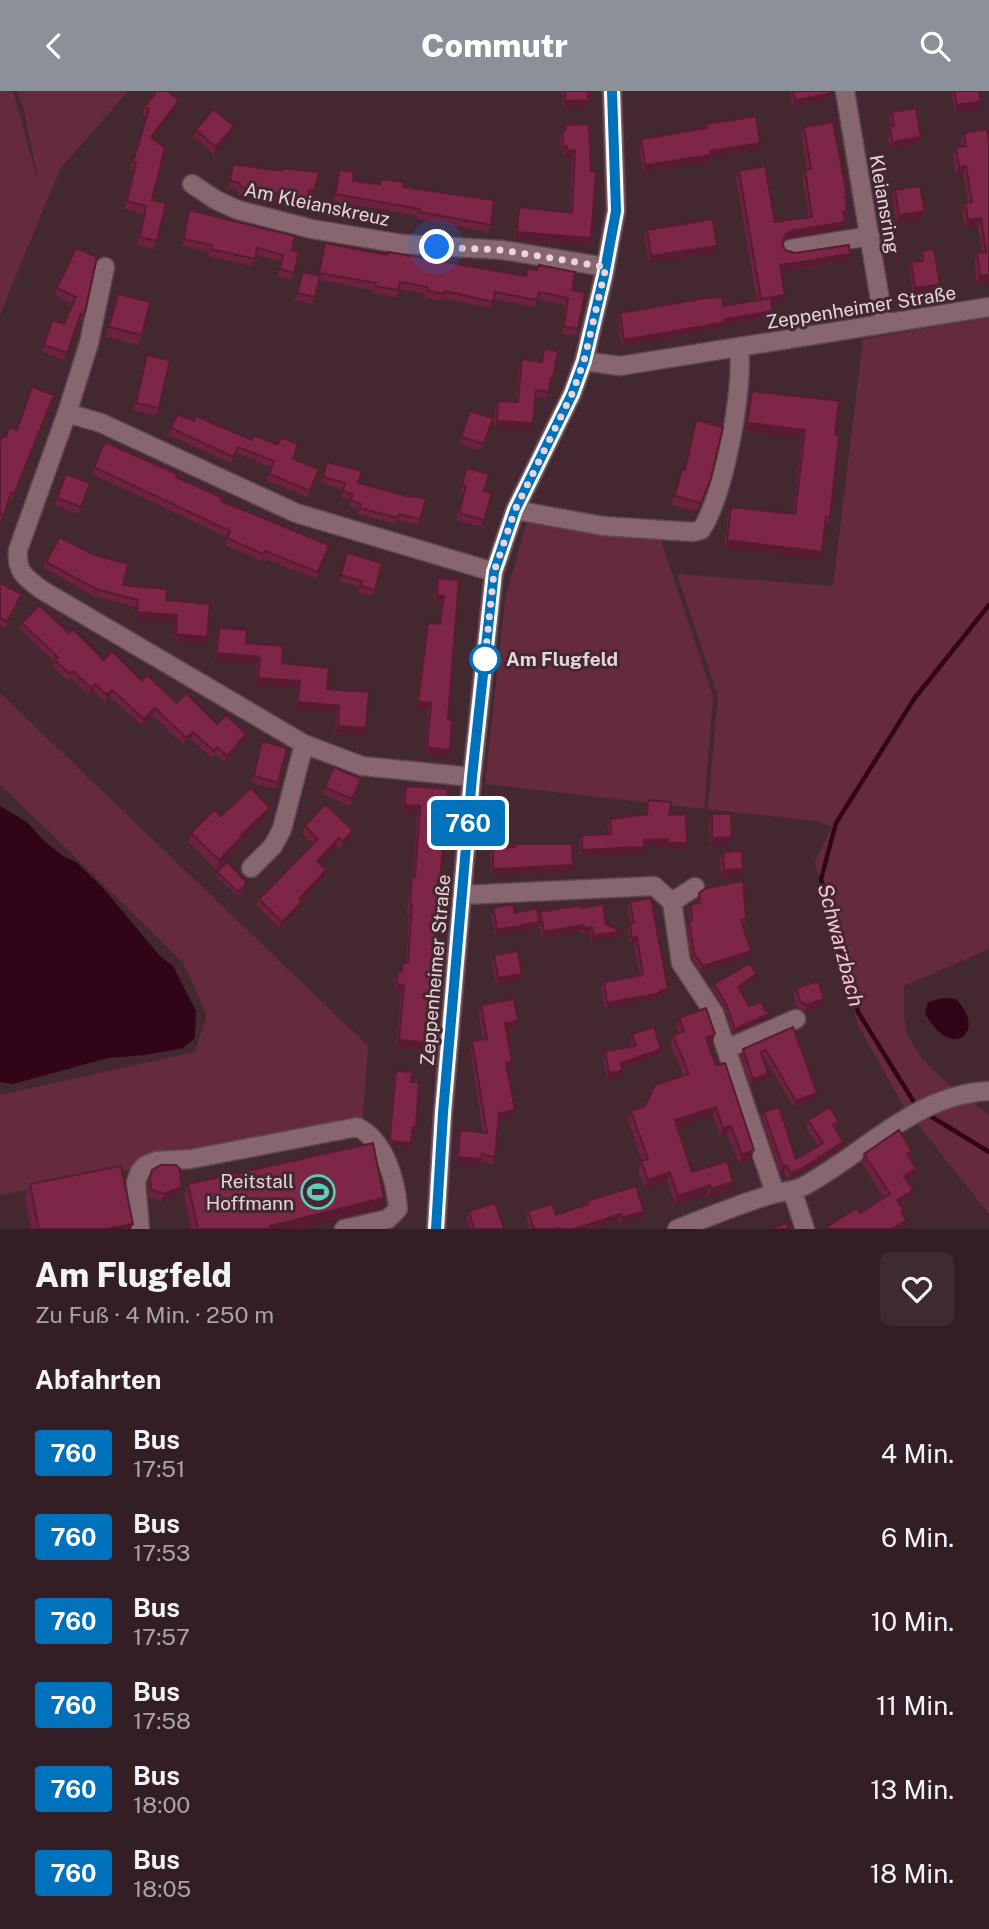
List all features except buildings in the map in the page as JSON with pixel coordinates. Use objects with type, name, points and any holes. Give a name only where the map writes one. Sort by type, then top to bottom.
[{"type":"street","name":"Zeppenheimer Straße","points":[[436,1229],[443,1113],[472,777],[494,572],[515,510],[572,394],[584,361],[616,211],[612,91]]},
{"type":"street","name":"Kleiansring","points":[[845,91],[884,324]]},
{"type":"street","name":"Am Kleianskreuz","points":[[192,184],[216,200],[238,210],[312,229],[402,244],[502,250],[606,267]]},
{"type":"street","points":[[791,249],[870,236]]},
{"type":"street","points":[[105,267],[89,343],[18,549],[20,572],[42,590],[304,744],[362,766],[472,777]]},
{"type":"street","name":"Zeppenheimer Straße","points":[[584,361],[620,366],[989,307]]},
{"type":"street","points":[[515,510],[574,522],[637,530],[701,530],[709,518],[731,434],[741,365],[739,347]]},
{"type":"street","points":[[67,413],[101,423],[304,516],[494,572]]},
{"type":"street","points":[[251,868],[273,846],[282,829],[304,744]]},
{"type":"street","points":[[463,895],[654,886],[672,902],[681,963],[714,1013],[783,1192],[805,1229]]},
{"type":"street","points":[[672,902],[695,887]]},
{"type":"street","points":[[726,1049],[796,1019]]},
{"type":"street","points":[[677,1229],[802,1187],[851,1157],[908,1116],[972,1091],[989,1091]]},
{"type":"street","points":[[140,1229],[136,1182],[140,1171],[146,1165],[156,1161],[191,1159],[357,1127],[376,1142],[384,1156],[398,1209],[388,1219],[344,1229]]},
{"type":"shaded area","points":[[0,91],[13,91],[40,189],[24,110],[17,91],[128,91],[60,169],[0,314]]},
{"type":"shaded area","points":[[989,318],[989,949],[904,986],[904,1011],[908,1035],[922,1058],[943,1079],[989,1115],[989,1214],[904,1107],[858,1025],[815,862],[832,827],[817,821],[708,809],[718,696],[677,574],[833,586],[863,339]]},
{"type":"shaded area","points":[[534,521],[618,536],[660,538],[713,696],[704,809],[485,784],[505,600],[526,524]]},
{"type":"shaded area","points":[[0,693],[368,1046],[362,1125],[0,1195],[0,1095],[195,1052],[207,1015],[183,962],[0,784]]},
{"type":"shaded area","points":[[0,806],[27,822],[44,841],[63,856],[76,862],[103,888],[159,955],[173,966],[196,1011],[195,1038],[183,1048],[108,1058],[13,1084],[0,1082]]},
{"type":"shaded area","points":[[943,998],[956,999],[965,1011],[969,1022],[962,1037],[954,1039],[945,1036],[935,1028],[925,1013],[928,1002]]},
{"type":"waterway","name":"Schwarzbach","points":[[917,1107],[858,1012],[821,879],[836,823],[914,699],[989,605]]},
{"type":"waterway","name":"Schwarzbach","points":[[927,1114],[989,1152]]},
{"type":"bus line","name":"760","points":[[436,1229],[443,1113],[472,777],[494,572],[515,510],[572,394],[584,361],[616,211],[612,91]]},
{"type":"place","name":"Am Flugfeld","points":[[485,659]]},
{"type":"place","name":"Reitstall Hoffmann","points":[[318,1192]]},
{"type":"route","points":[[437,247],[502,250],[606,267],[584,361],[572,394],[515,510],[494,572],[485,659]]}]
